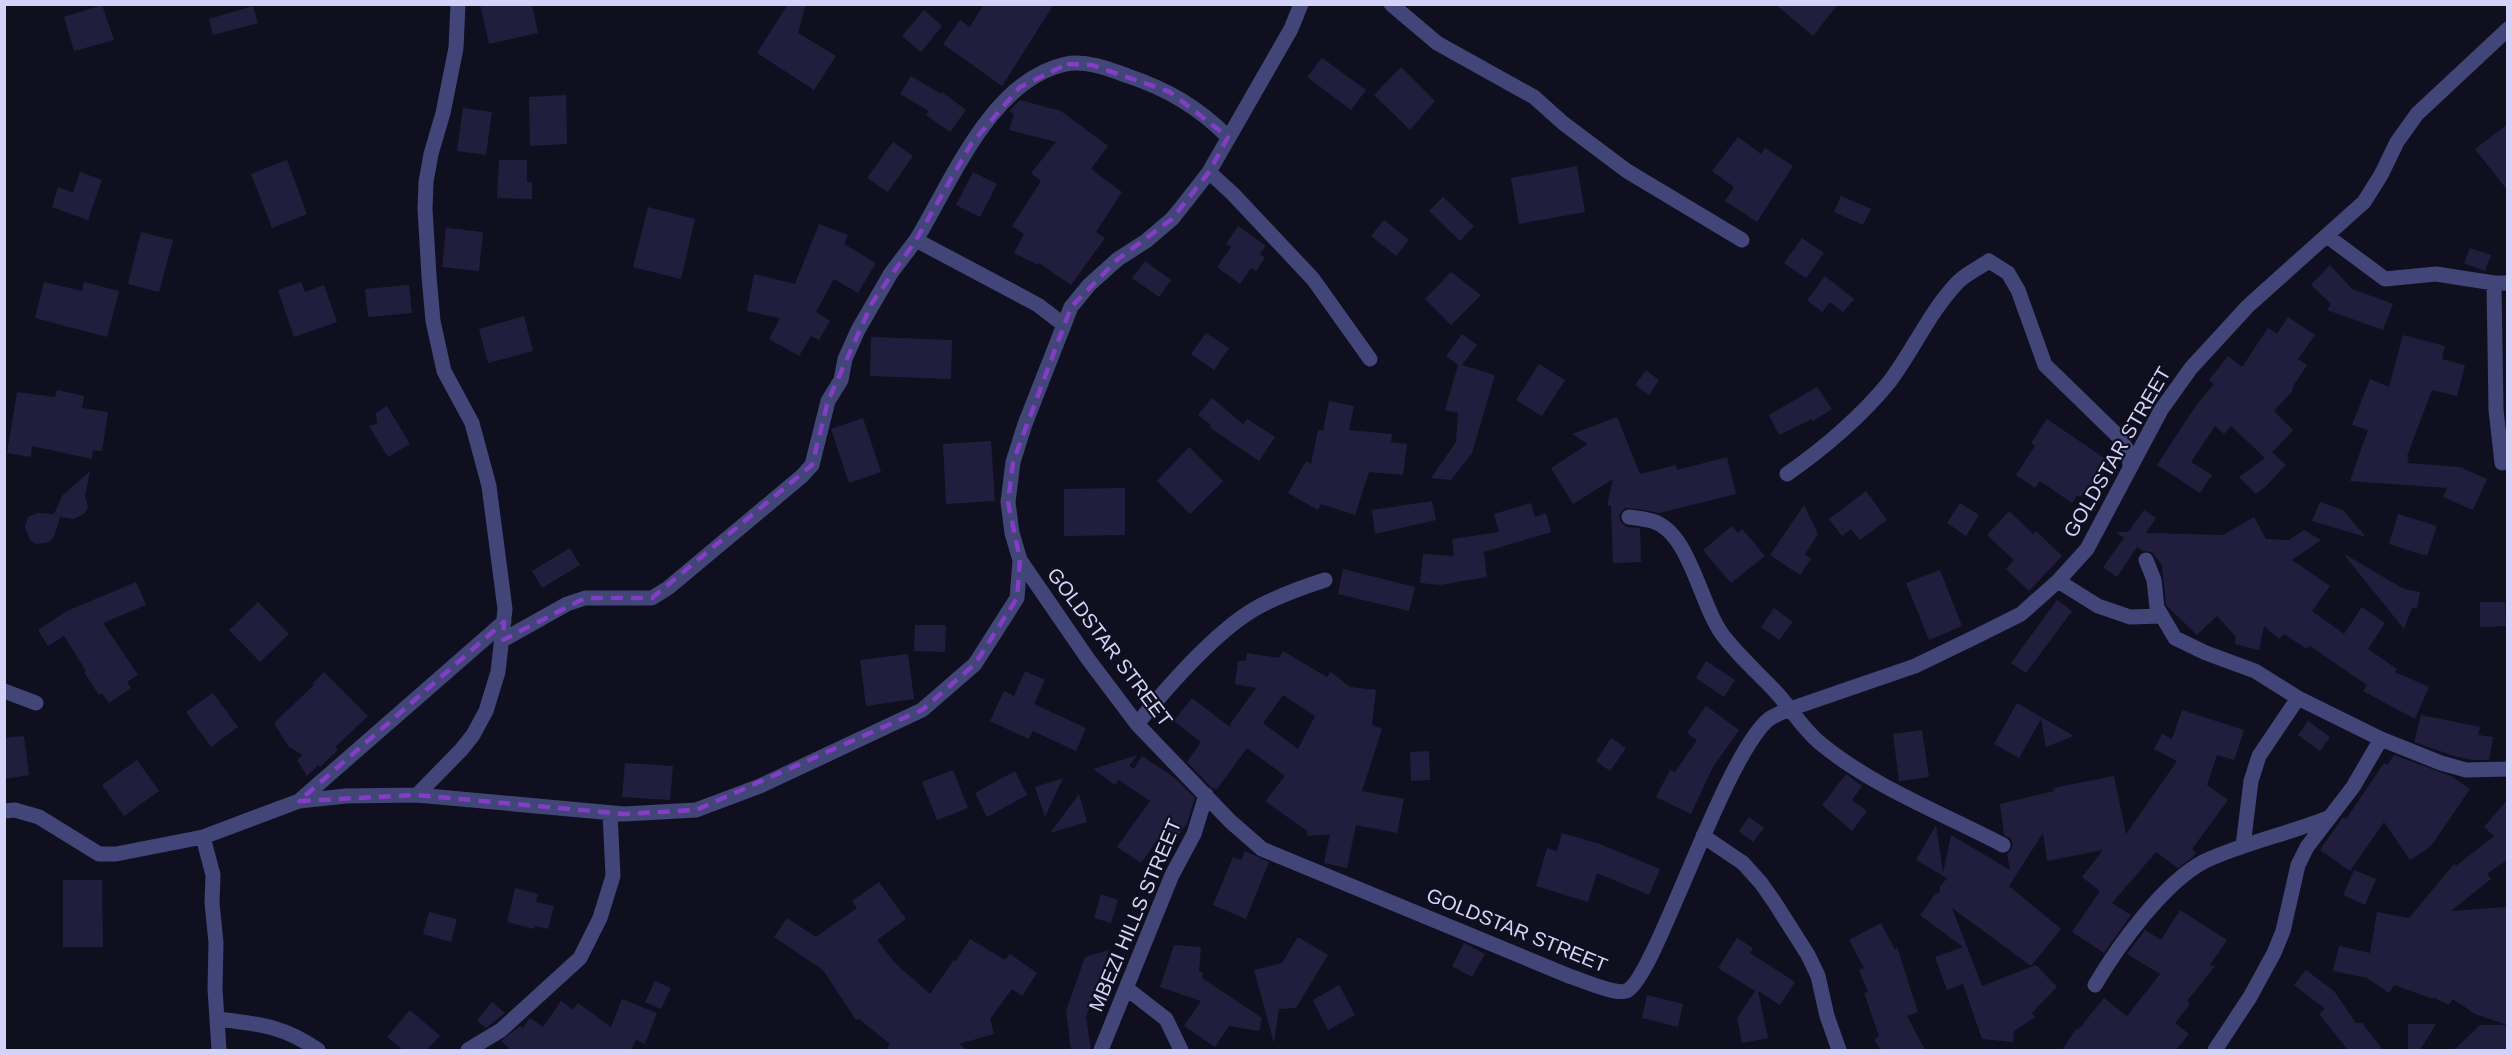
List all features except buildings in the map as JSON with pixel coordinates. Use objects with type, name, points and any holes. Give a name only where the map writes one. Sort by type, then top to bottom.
[{"type":"street","points":[[417,795],[461,750],[473,735],[486,711],[498,672],[504,622],[504,589],[489,486],[472,423],[444,371],[433,321],[429,276],[425,209],[426,182],[430,153],[443,114],[456,48],[458,4]]},
{"type":"street","name":"GOLDSTAR STREET","points":[[1301,4],[1291,29],[1209,172],[1172,219],[1146,241],[1118,259],[1089,285],[1071,307],[1037,390],[1013,462],[1008,502],[1012,533],[1020,560],[1137,724],[1253,841],[1273,855],[1569,976],[1625,992],[1636,985],[1659,940],[1703,836],[1741,757],[1757,732],[1770,718],[1790,709],[1915,666],[2021,614],[2058,581],[2087,549],[2161,410],[2191,368],[2248,306],[2364,202],[2381,175],[2397,142],[2417,114],[2508,29]]},
{"type":"street","points":[[1391,4],[1437,43],[1534,97],[1563,123],[1627,171],[1742,240]]},
{"type":"street","points":[[503,640],[567,604],[585,598],[652,598],[668,588],[802,476],[812,465],[828,401],[841,380],[845,358],[858,330],[891,273],[916,240],[966,153],[1007,98],[1035,77],[1067,64],[1092,65],[1148,82],[1193,106],[1228,137]]},
{"type":"street","points":[[1209,172],[1233,194],[1312,279],[1370,359]]},
{"type":"street","points":[[2327,236],[2385,279],[2436,274],[2501,283],[2496,410],[2502,463]]},
{"type":"street","points":[[916,240],[1038,305],[1064,325]]},
{"type":"street","points":[[1787,474],[1813,456],[1890,381],[1947,295],[1960,280],[1989,261],[2008,273],[2013,281],[2044,365],[2119,437],[2129,453],[2130,467]]},
{"type":"street","points":[[1629,517],[1654,521],[1672,535],[1682,547],[1713,623],[1818,742],[1853,766],[1933,811],[2003,845]]},
{"type":"street","points":[[4,811],[15,810],[39,817],[99,854],[116,855],[203,837],[299,801],[346,796],[417,795],[610,813],[696,810],[760,786],[922,710],[975,664],[1017,598],[1020,560]]},
{"type":"street","points":[[2146,560],[2154,580],[2157,608],[2175,638],[2206,653],[2255,671],[2298,698],[2381,739],[2441,763],[2466,770],[2508,770]]},
{"type":"street","points":[[1137,724],[1163,692],[1233,625],[1258,606],[1325,580]]},
{"type":"street","points":[[2058,581],[2098,606],[2130,617],[2162,616]]},
{"type":"street","points":[[299,801],[504,622]]},
{"type":"street","points":[[4,692],[36,703]]},
{"type":"street","points":[[2243,846],[2252,781],[2259,756],[2298,698]]},
{"type":"street","points":[[2215,1050],[2250,996],[2274,953],[2283,932],[2298,865],[2307,847],[2354,787],[2381,739]]},
{"type":"street","name":"MBEZI HILLS STREET","points":[[1101,1050],[1172,875],[1194,834],[1206,795]]},
{"type":"street","points":[[468,1050],[501,1030],[580,958],[600,918],[614,876],[610,813]]},
{"type":"street","points":[[2095,985],[2136,926],[2171,889],[2202,863],[2243,846],[2328,818]]},
{"type":"street","points":[[1703,836],[1743,864],[1761,882],[1775,903],[1808,955],[1818,976],[1827,1016],[1839,1050]]},
{"type":"street","points":[[203,837],[213,875],[216,943],[215,989],[219,1050]]},
{"type":"street","points":[[1126,988],[1166,1019],[1181,1050]]},
{"type":"street","points":[[218,1019],[264,1024],[298,1036],[318,1050]]},
{"type":"highlighted area","points":[[1067,64],[1092,65],[1170,92],[1228,137],[1209,172],[1172,219],[1118,259],[1071,307],[1013,462],[1008,502],[1020,560],[1017,598],[975,664],[922,710],[696,810],[624,814],[417,795],[299,801],[504,622],[503,640],[585,598],[652,598],[812,465],[828,401],[872,303],[916,240],[971,144],[1020,87]]}]
